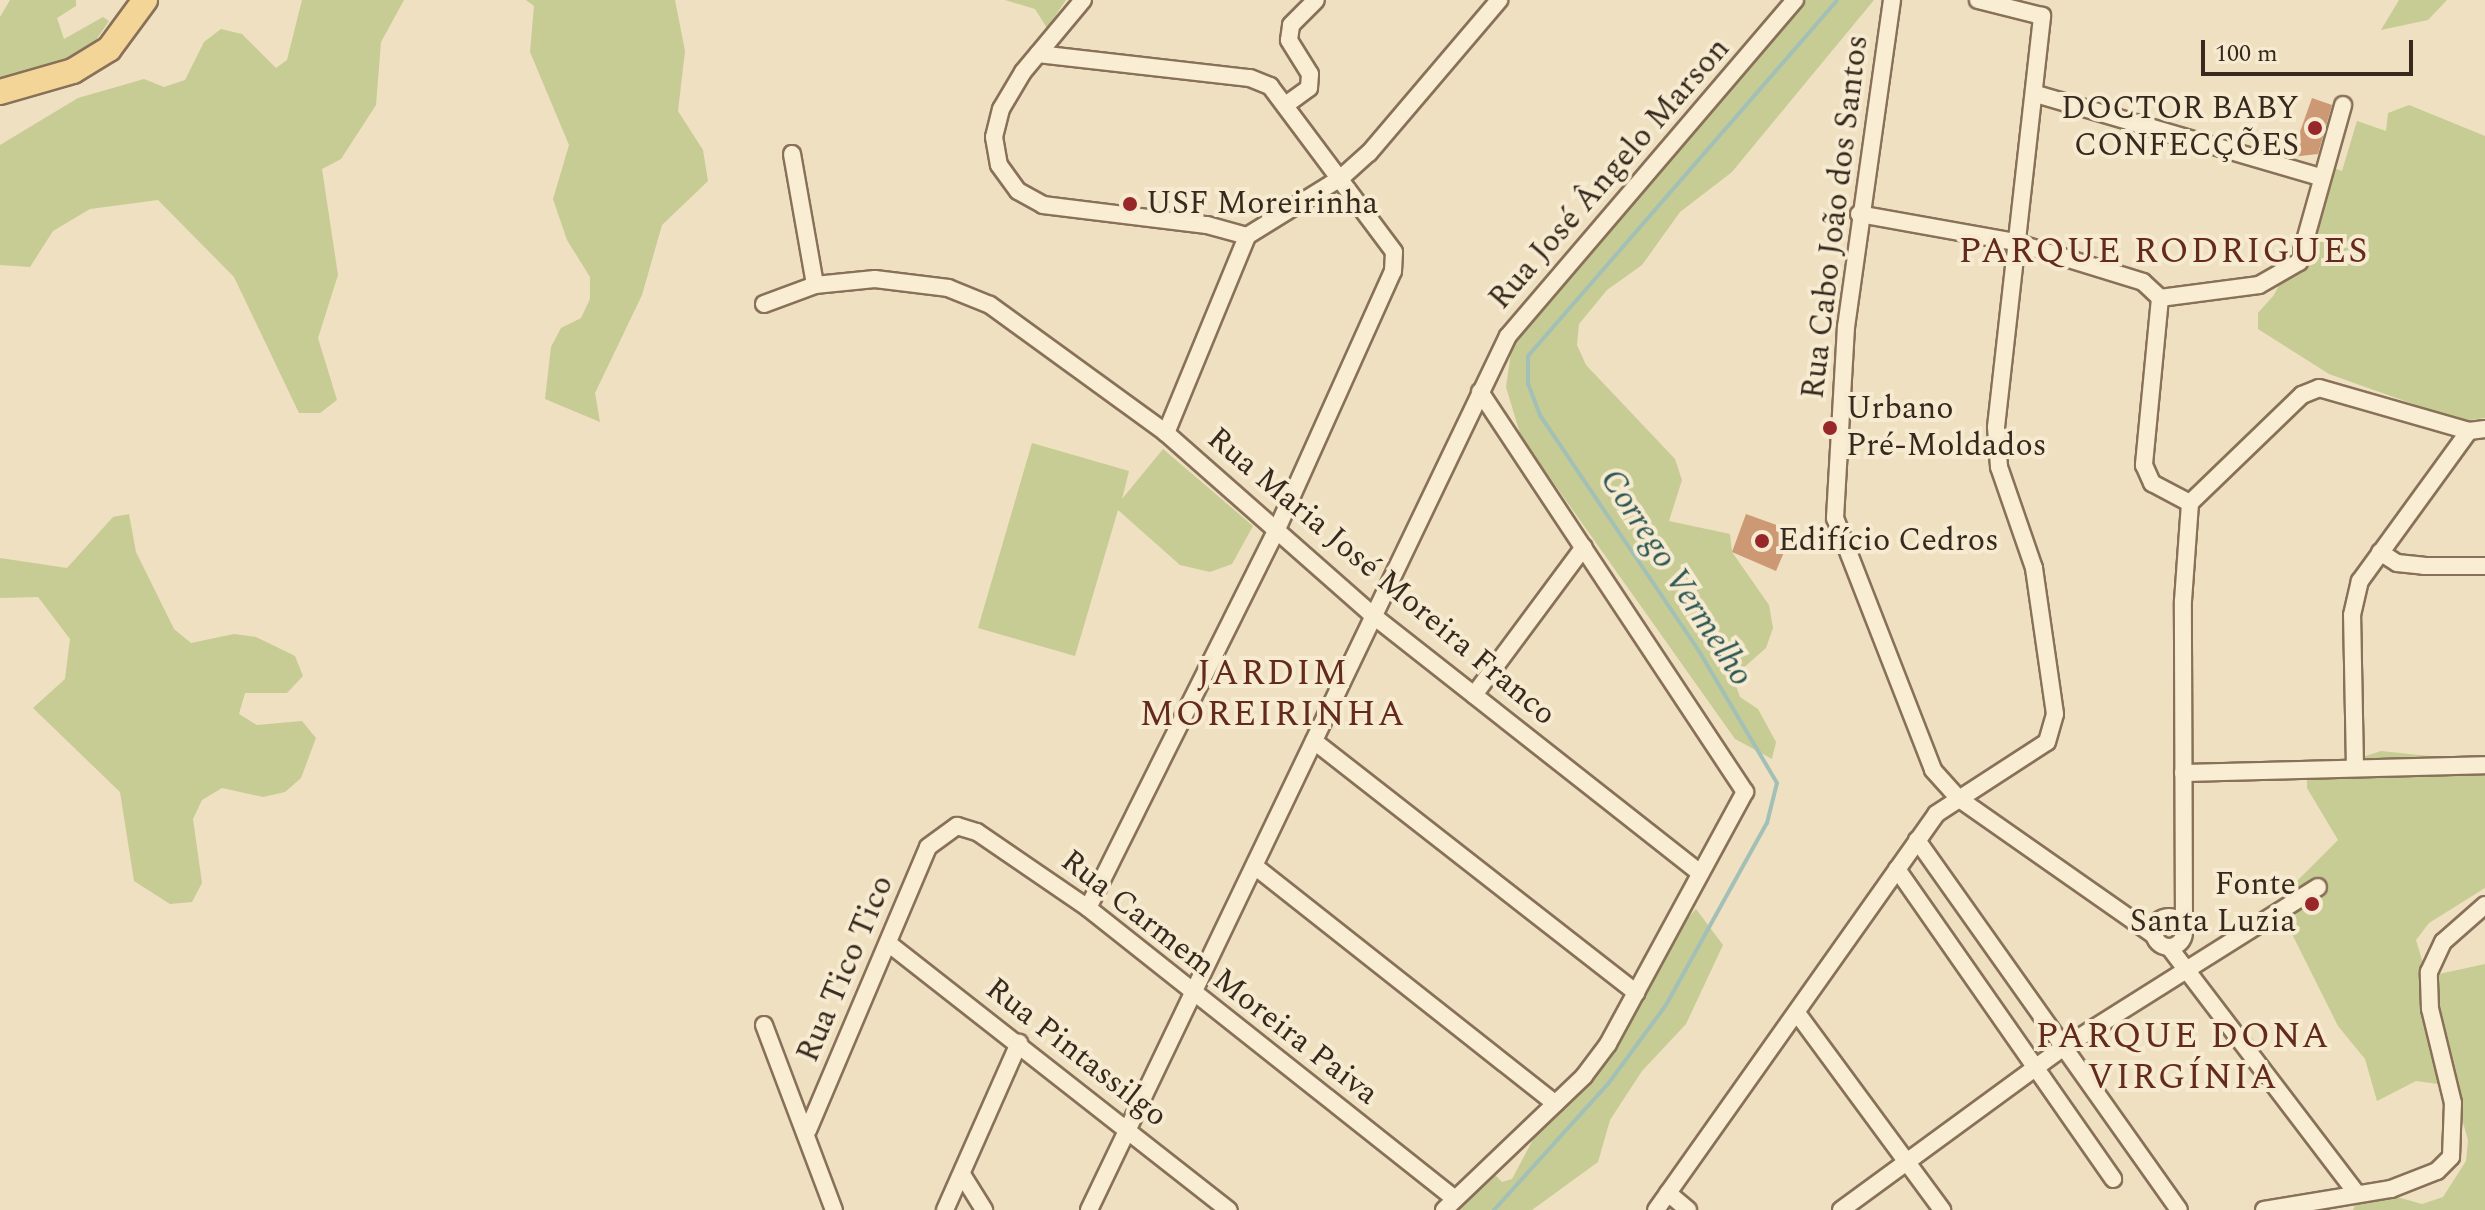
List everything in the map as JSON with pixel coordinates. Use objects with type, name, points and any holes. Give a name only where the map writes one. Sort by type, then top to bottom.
[{"type":"main road","points":[[0,92],[73,71],[109,49],[145,0]]},
{"type":"street","points":[[1083,0],[1038,54],[1001,109],[994,137],[999,165],[1018,191],[1043,205],[1207,225],[1247,236]]},
{"type":"street","points":[[1287,104],[1309,88],[1310,74],[1289,40],[1291,25],[1316,0]]},
{"type":"street","points":[[1166,433],[1247,236],[1342,177],[1499,0]]},
{"type":"street","name":"Rua José Ângelo Marson","points":[[1089,1210],[1127,1127],[1257,868],[1371,614],[1508,336],[1795,0]]},
{"type":"street","name":"Rua Cabo João dos Santos","points":[[1892,0],[1859,214],[1835,518],[1933,770],[1958,798],[2128,917],[2161,925]]},
{"type":"street","points":[[1656,1210],[1917,840],[1958,798],[2047,742],[2055,714],[2034,568],[1999,467],[1996,427],[2014,242],[2036,94],[2042,16],[1978,0]]},
{"type":"street","points":[[1065,22],[1073,58]]},
{"type":"street","points":[[1038,54],[1250,78],[1270,86],[1342,177],[1394,252],[1393,271],[1276,531],[1088,908]]},
{"type":"street","points":[[2036,94],[2319,177]]},
{"type":"street","points":[[2160,298],[2282,277],[2299,262],[2319,177],[2343,105]]},
{"type":"street","points":[[792,154],[815,285]]},
{"type":"street","points":[[1859,214],[2014,242],[2143,282],[2160,298]]},
{"type":"street","name":"Rua Maria José Moreira Franco","points":[[764,304],[815,285],[875,279],[948,288],[1023,326],[1166,433],[1371,614],[1700,873]]},
{"type":"street","points":[[2160,298],[2144,465],[2152,483],[2190,503]]},
{"type":"street","points":[[2355,768],[2352,615],[2360,581],[2477,430],[2319,388],[2302,395],[2190,503],[2183,601],[2184,932],[2193,967],[2203,984],[2357,1194]]},
{"type":"street","points":[[1449,1203],[1555,1103],[1608,1044],[1700,873],[1740,806],[1741,779],[1480,392]]},
{"type":"street","points":[[1474,695],[1584,547]]},
{"type":"street","points":[[2380,552],[2397,563],[2485,566]]},
{"type":"street","points":[[1314,741],[1636,993]]},
{"type":"street","points":[[2183,773],[2485,765]]},
{"type":"street","name":"Rua Carmem Moreira Paiva","points":[[941,832],[957,826],[977,832],[1088,908],[1195,992],[1449,1203]]},
{"type":"street","name":"Rua Tico Tico","points":[[808,1130],[928,847],[941,832]]},
{"type":"street","points":[[1917,840],[2179,1210]]},
{"type":"street","points":[[1257,868],[1555,1103]]},
{"type":"street","points":[[1897,869],[2113,1179]]},
{"type":"street","points":[[1841,1210],[2064,1047],[2318,887]]},
{"type":"street","points":[[2161,925],[2183,901]]},
{"type":"street","points":[[2264,1210],[2418,1181],[2451,1157],[2453,1103],[2430,1009],[2429,972],[2443,942],[2485,905]]},
{"type":"street","points":[[2161,925],[2184,932]]},
{"type":"street","points":[[2161,925],[2169,947],[2193,967]]},
{"type":"street","points":[[2169,947],[2184,932]]},
{"type":"street","name":"Rua Pintassilgo","points":[[888,943],[1127,1127],[1229,1210]]},
{"type":"street","points":[[1797,1013],[1942,1210]]},
{"type":"street","points":[[764,1025],[808,1130],[834,1210]]},
{"type":"street","points":[[945,1210],[963,1176],[1019,1043]]},
{"type":"street","points":[[963,1176],[984,1210]]},
{"type":"street","points":[[1668,1193],[1688,1210]]},
{"type":"green space","points":[[10,0],[76,0],[76,6],[57,18],[64,39],[103,17],[109,21],[96,40],[69,57],[0,81],[0,17]]},
{"type":"green space","points":[[302,0],[404,0],[381,42],[376,105],[341,159],[322,169],[338,275],[318,338],[337,400],[320,413],[299,413],[234,277],[158,200],[90,209],[53,231],[30,267],[0,265],[0,145],[78,98],[144,79],[164,87],[185,80],[204,42],[221,29],[242,34],[276,68],[287,60]]},
{"type":"green space","points":[[526,0],[675,0],[685,51],[678,111],[703,150],[708,181],[662,225],[642,295],[595,393],[600,422],[545,399],[551,347],[561,328],[581,318],[590,299],[590,277],[567,240],[553,199],[569,145],[530,52],[534,6]]},
{"type":"green space","points":[[1005,0],[1066,0],[1047,28],[1035,9]]},
{"type":"green space","points":[[1802,0],[1874,0],[1732,172],[1680,212],[1642,265],[1607,290],[1579,324],[1577,345],[1586,365],[1675,459],[1682,480],[1669,521],[1730,534],[1732,552],[1769,605],[1773,628],[1766,648],[1733,677],[1740,697],[1758,709],[1776,742],[1772,759],[1735,739],[1521,437],[1506,387],[1514,331]]},
{"type":"green space","points":[[2399,0],[2447,0],[2428,20],[2381,30]]},
{"type":"green space","points":[[2409,105],[2485,136],[2485,418],[2461,421],[2329,374],[2258,329],[2258,313],[2274,295],[2329,186],[2331,167],[2342,171],[2357,121],[2386,131],[2388,113]]},
{"type":"green space","points":[[1032,443],[1129,471],[1122,499],[1163,449],[1253,526],[1232,564],[1210,572],[1180,565],[1118,510],[1075,656],[978,628]]},
{"type":"green space","points":[[129,514],[136,552],[174,629],[191,643],[234,634],[256,637],[295,656],[303,676],[287,693],[245,693],[239,714],[257,725],[302,721],[316,738],[301,778],[285,792],[263,797],[222,788],[202,800],[193,819],[202,883],[192,902],[170,904],[134,881],[120,792],[33,708],[65,679],[70,639],[38,597],[0,598],[0,558],[67,568],[113,517]]},
{"type":"green space","points":[[2381,751],[2485,762],[2485,888],[2429,923],[2416,940],[2422,960],[2439,974],[2485,964],[2485,1210],[2353,1210],[2358,1199],[2379,1192],[2422,1204],[2443,1197],[2466,1161],[2468,1140],[2456,1098],[2438,1084],[2416,1081],[2377,1101],[2365,1059],[2338,1026],[2284,918],[2290,888],[2338,840],[2307,788],[2307,775]]},
{"type":"green space","points":[[1696,909],[1723,945],[1686,1024],[1642,1071],[1610,1120],[1598,1162],[1532,1210],[1457,1210],[1475,1173],[1486,1166],[1502,1182],[1512,1179],[1537,1132],[1608,1050],[1652,960]]},
{"type":"building","name":"DOCTOR BABY CONFECÇÕES","points":[[2312,98],[2332,105],[2318,154],[2291,157]]},
{"type":"building","name":"Edifício Cedros","points":[[1746,514],[1793,531],[1776,571],[1732,552]]},
{"type":"waterway","name":"Corrego Vermelho","points":[[1494,1210],[1608,1084],[1666,1005],[1767,823],[1777,783],[1699,651],[1540,415],[1528,384],[1528,356],[1837,0]]},
{"type":"place","name":"DOCTOR BABY CONFECÇÕES","points":[[2315,128]]},
{"type":"place","name":"USF Moreirinha","points":[[1130,204]]},
{"type":"place","name":"Urbano Pré-Moldados","points":[[1830,428]]},
{"type":"place","name":"Edifício Cedros","points":[[1762,541]]},
{"type":"place","name":"Fonte Santa Luzia","points":[[2312,904]]},
{"type":"district","name":"PARQUE RODRIGUES","points":[[2164,252]]},
{"type":"district","name":"JARDIM MOREIRINHA","points":[[1273,694]]},
{"type":"district","name":"PARQUE DONA VIRGÍNIA","points":[[2183,1056]]}]
